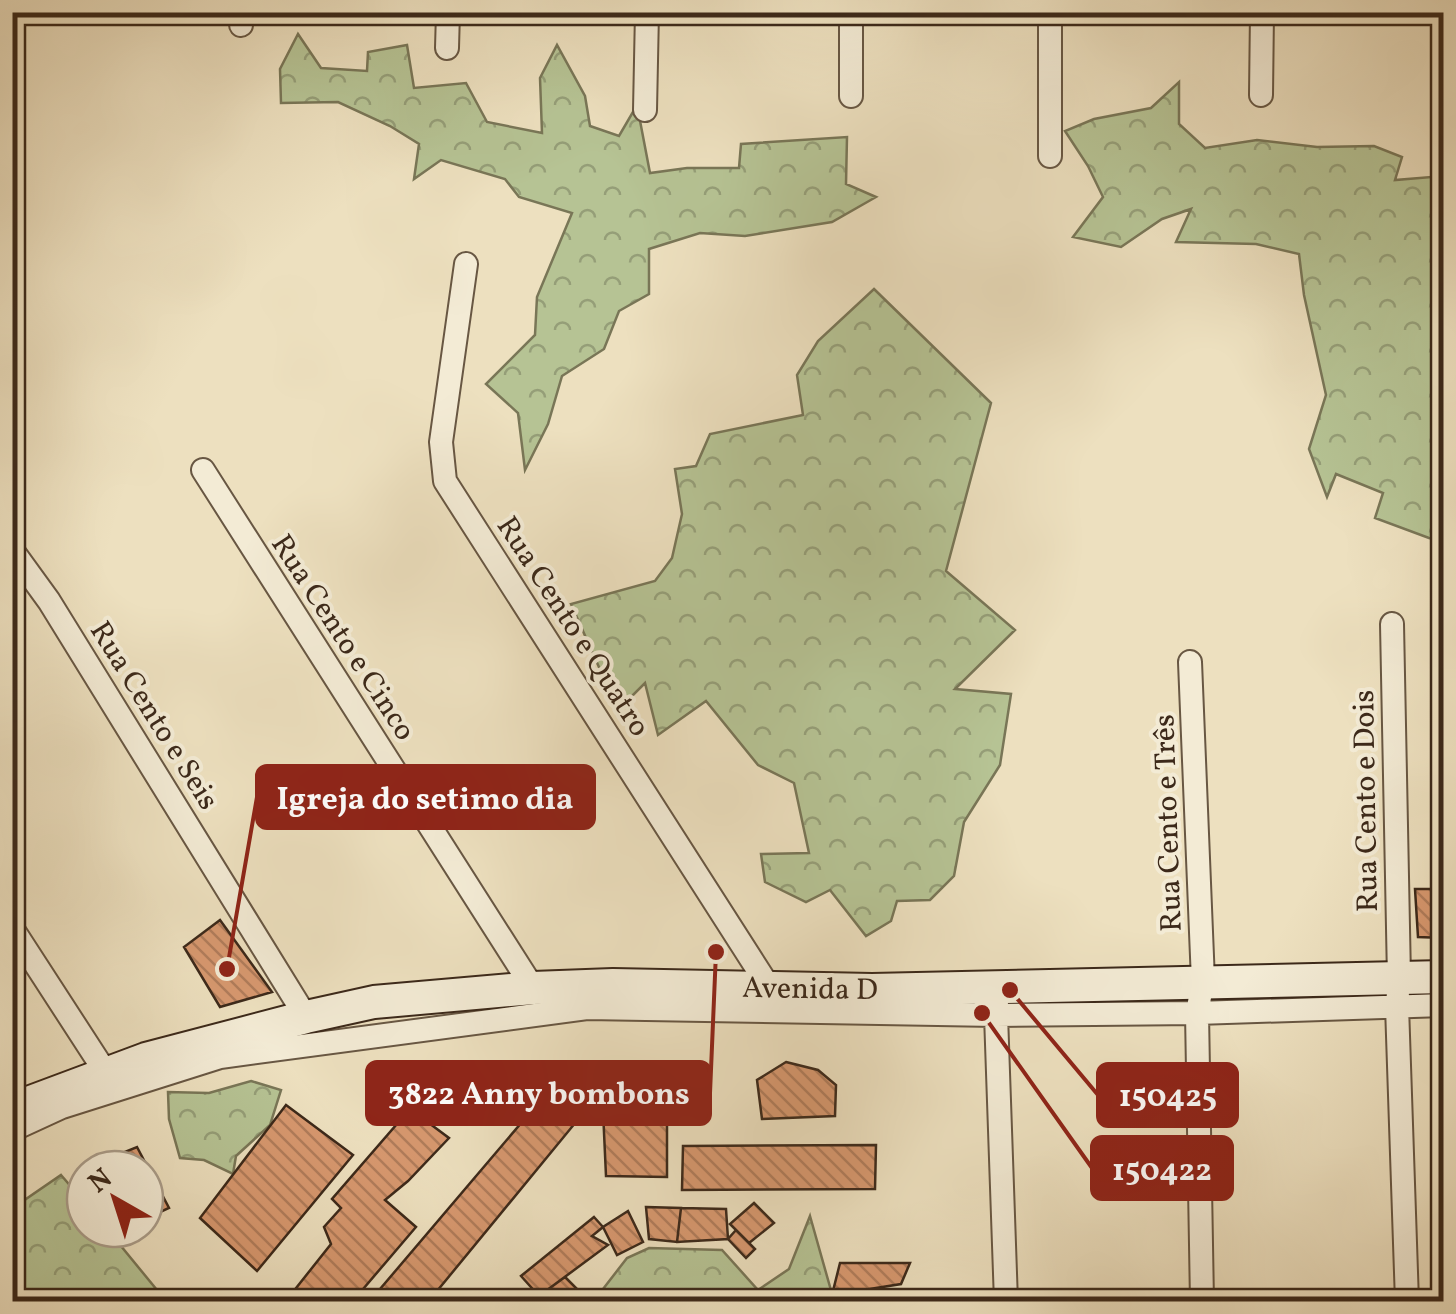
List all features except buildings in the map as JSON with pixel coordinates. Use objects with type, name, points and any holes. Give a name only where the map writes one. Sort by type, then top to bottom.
[{"type":"street","points":[[447,48],[448,12]]},
{"type":"street","points":[[645,110],[647,12]]},
{"type":"street","points":[[851,12],[852,96]]},
{"type":"street","points":[[1050,12],[1050,156]]},
{"type":"street","points":[[1260,95],[1262,12]]},
{"type":"street","name":"Rua Cento e Quatro","points":[[466,264],[441,442],[446,481],[769,987]]},
{"type":"street","name":"Rua Cento e Cinco","points":[[203,470],[533,988]]},
{"type":"street","name":"Rua Cento e Seis","points":[[12,550],[49,602],[306,1016]]},
{"type":"street","name":"Rua Cento e Dois","points":[[1392,624],[1407,1302]]},
{"type":"street","name":"Rua Cento e Três","points":[[1190,662],[1200,997],[1202,1302]]},
{"type":"street","points":[[12,928],[106,1073]]},
{"type":"street","name":"Avenida D","points":[[12,1130],[62,1107],[220,1057],[587,1008],[1398,992],[1444,977]]},
{"type":"street","name":"Avenida D","points":[[12,1109],[106,1073],[220,1038],[374,1002],[612,985],[872,990],[997,1001]]},
{"type":"street","name":"Avenida D","points":[[1398,992],[1444,1006]]},
{"type":"street","points":[[997,1001],[1006,1302]]},
{"type":"green space","points":[[298,34],[321,68],[367,71],[368,52],[407,45],[414,88],[466,83],[487,122],[542,133],[540,78],[557,45],[585,96],[590,126],[619,136],[637,105],[650,173],[739,168],[741,144],[847,137],[846,184],[876,197],[832,222],[745,236],[700,233],[649,249],[649,294],[619,311],[604,349],[562,376],[548,424],[525,470],[518,413],[486,384],[535,335],[537,297],[572,213],[519,197],[505,179],[441,160],[414,179],[419,144],[390,126],[338,102],[281,103],[280,69]]},
{"type":"green space","points":[[1179,82],[1179,124],[1205,148],[1257,140],[1317,147],[1374,146],[1402,157],[1395,180],[1443,176],[1443,541],[1375,518],[1383,493],[1336,474],[1327,497],[1309,449],[1326,395],[1299,254],[1256,244],[1176,242],[1191,209],[1162,219],[1121,247],[1073,237],[1103,197],[1065,131],[1094,119],[1151,108]]},
{"type":"green space","points":[[874,289],[991,403],[946,571],[1015,630],[955,689],[1011,694],[1000,765],[964,822],[954,876],[930,900],[897,901],[891,921],[866,936],[830,890],[806,902],[765,882],[761,854],[809,853],[794,783],[758,765],[706,701],[658,735],[645,683],[618,710],[571,604],[655,581],[672,558],[682,514],[675,469],[696,466],[710,434],[803,415],[797,375],[818,341]]},
{"type":"green space","points":[[251,1081],[281,1090],[270,1125],[236,1156],[233,1174],[204,1160],[180,1158],[169,1119],[168,1092],[209,1093]]},
{"type":"green space","points":[[61,1175],[65,1180],[65,1249],[123,1249],[166,1301],[13,1301],[13,1208]]},
{"type":"green space","points":[[810,1216],[834,1301],[593,1302],[627,1258],[649,1248],[722,1250],[758,1290],[789,1269]]},
{"type":"place","name":"3822 Anny bombons","points":[[716,952]]},
{"type":"place","name":"Igreja do setimo dia","points":[[227,969]]},
{"type":"place","name":"150425","points":[[1010,990]]},
{"type":"place","name":"150422","points":[[982,1013]]}]
